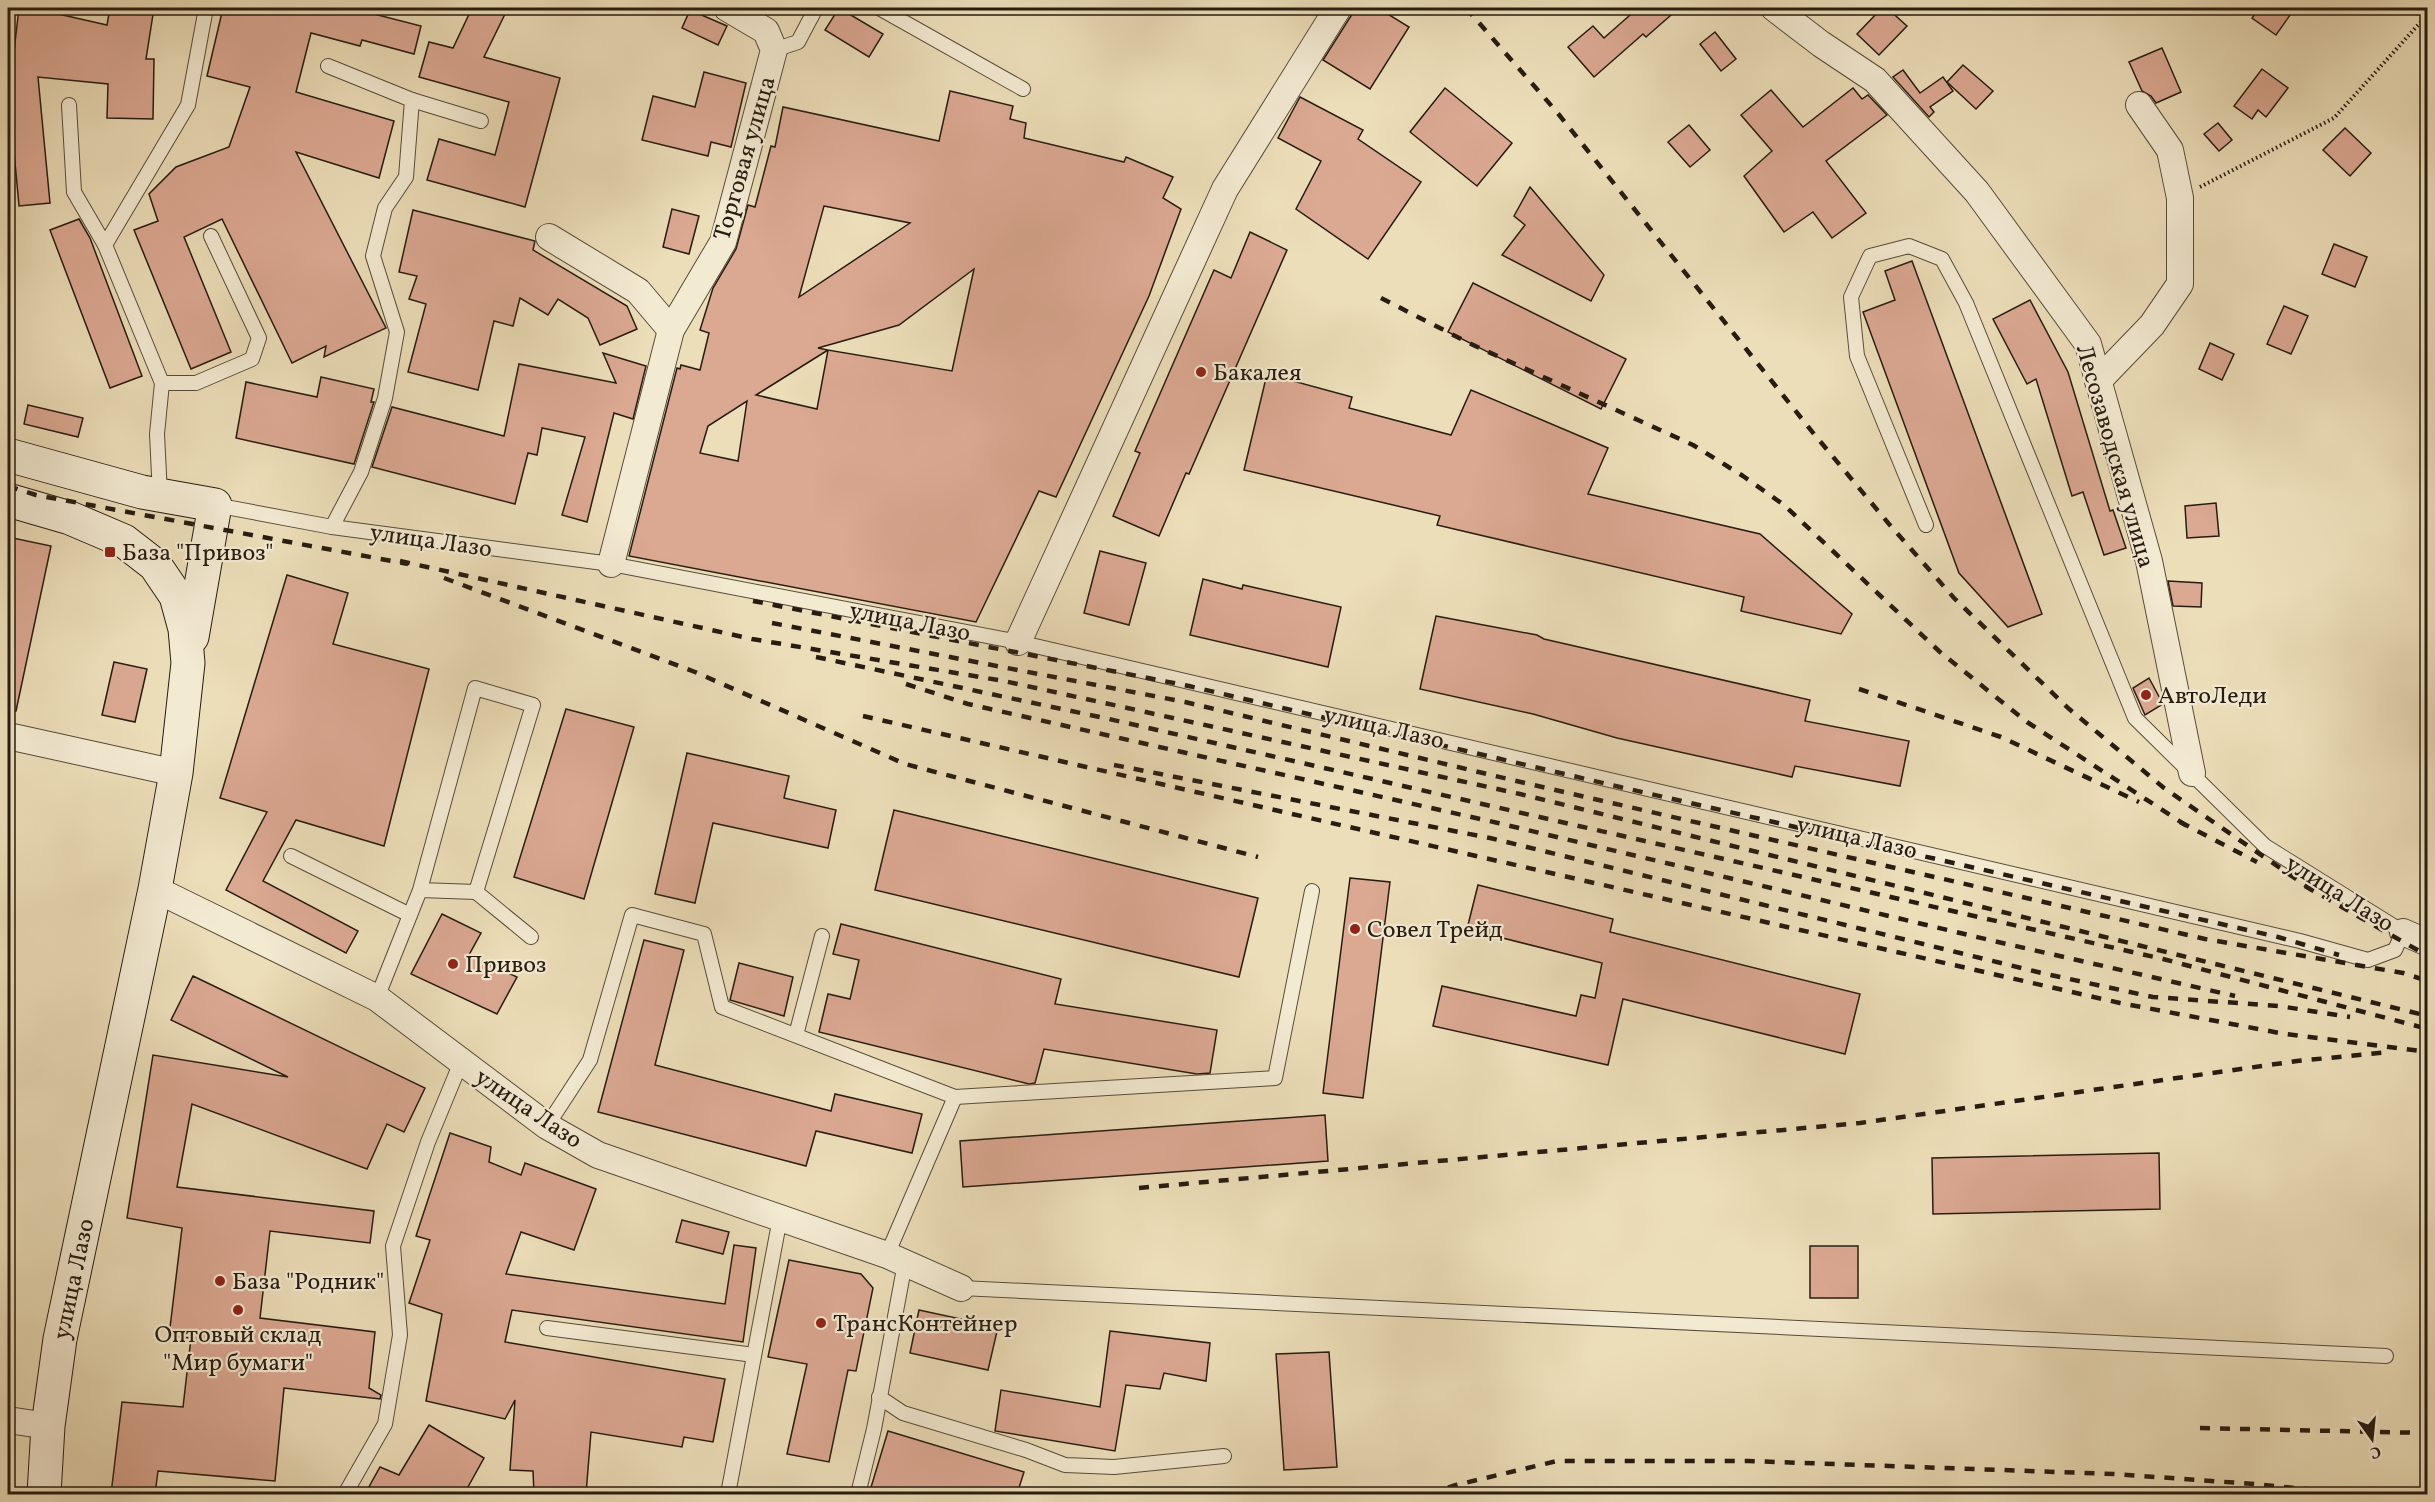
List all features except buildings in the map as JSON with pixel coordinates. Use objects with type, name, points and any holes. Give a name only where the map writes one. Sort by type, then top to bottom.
[{"type":"main road","name":"улица Лазо","points":[[8,454],[160,495],[215,505]]},
{"type":"main road","name":"улица Лазо","points":[[8,500],[70,518],[124,541],[155,566],[176,596],[185,629],[188,663],[176,772],[155,889],[62,1330],[48,1426],[44,1494]]},
{"type":"main road","points":[[188,663],[215,505]]},
{"type":"street","name":"Торговая улица","points":[[612,564],[671,330],[723,242],[774,50],[766,31],[727,8]]},
{"type":"street","points":[[1018,642],[1225,189],[1338,8]]},
{"type":"street","name":"Лесозаводская улица","points":[[1774,8],[1821,44],[1875,80],[1977,192],[2088,344],[2149,561],[2192,773]]},
{"type":"street","points":[[2098,381],[2152,325],[2180,284],[2180,198],[2169,150],[2139,105]]},
{"type":"street","points":[[549,237],[639,291],[671,330]]},
{"type":"street","points":[[8,736],[176,772]]},
{"type":"street","name":"улица Лазо","points":[[155,889],[377,999],[547,1126],[598,1155],[896,1259],[961,1288]]},
{"type":"street","points":[[2403,932],[2427,944]]},
{"type":"street","points":[[8,1420],[48,1426]]},
{"type":"lane","points":[[105,245],[188,105],[206,8]]},
{"type":"lane","points":[[774,50],[798,42],[816,8]]},
{"type":"lane","points":[[879,8],[1023,88]]},
{"type":"lane","points":[[328,66],[412,100],[481,122]]},
{"type":"lane","points":[[332,527],[362,472],[385,398],[397,332],[373,256],[385,208],[406,177],[412,100]]},
{"type":"lane","points":[[69,105],[74,192],[105,245],[162,383],[157,435],[160,495]]},
{"type":"lane","points":[[162,383],[196,383],[252,359],[260,338],[211,236]]},
{"type":"lane","name":"улица Лазо","points":[[215,505],[332,527],[612,564],[1018,642],[2300,940],[2368,960],[2394,950],[2403,932],[2265,846],[2135,718],[1966,303],[1942,259],[1909,246],[1870,256],[1851,297],[1857,356],[1926,525]]},
{"type":"lane","points":[[377,999],[420,890],[474,688],[533,705],[476,892]]},
{"type":"lane","points":[[291,856],[410,915]]},
{"type":"lane","points":[[420,890],[476,892],[531,937]]},
{"type":"lane","points":[[547,1126],[590,1060],[632,915],[704,934],[722,1007],[955,1097],[1275,1078],[1312,891]]},
{"type":"lane","points":[[796,1035],[822,936]]},
{"type":"lane","points":[[345,1494],[385,1424],[400,1335],[393,1246],[428,1142],[461,1062]]},
{"type":"lane","points":[[858,1494],[879,1397],[896,1259],[955,1097]]},
{"type":"lane","points":[[728,1494],[780,1218]]},
{"type":"lane","points":[[961,1288],[2386,1356]]},
{"type":"lane","points":[[547,1328],[754,1356]]},
{"type":"lane","points":[[879,1397],[903,1413],[1026,1450],[1065,1465],[1114,1467],[1224,1456]]},
{"type":"path","points":[[2180,198],[2334,118],[2427,14]]},
{"type":"railway","points":[[1466,8],[1556,111],[1814,434],[1954,598],[2068,708],[2164,788],[2312,890]]},
{"type":"railway","points":[[1381,298],[1471,344],[1693,445],[1743,476],[1784,505],[1940,652],[2027,722],[2187,826]]},
{"type":"railway","points":[[8,486],[36,495],[408,564]]},
{"type":"railway","points":[[400,561],[752,639],[1004,681],[1520,794],[2428,1016]]},
{"type":"railway","points":[[444,578],[695,672],[905,764],[1258,857]]},
{"type":"railway","points":[[753,601],[1189,686],[2278,937],[2339,955]]},
{"type":"railway","points":[[772,623],[1185,702],[1529,784],[2205,939],[2403,973],[2428,981]]},
{"type":"railway","points":[[816,657],[1109,719],[2163,959],[2428,1029]]},
{"type":"railway","points":[[906,684],[968,704],[1498,823],[2235,996]]},
{"type":"railway","points":[[1859,689],[2001,737],[2139,802]]},
{"type":"railway","points":[[863,716],[2120,1003],[2285,1034],[2428,1052]]},
{"type":"railway","points":[[1114,765],[1490,838],[2046,974],[2153,997],[2279,1006],[2350,1017]]},
{"type":"railway","points":[[2180,822],[2257,862]]},
{"type":"railway","points":[[2305,886],[2428,956]]},
{"type":"railway","points":[[1139,1188],[1860,1123],[2297,1061],[2390,1052]]},
{"type":"railway","points":[[2200,1428],[2428,1433]]},
{"type":"railway","points":[[1429,1494],[1456,1485],[1557,1461],[1748,1461],[2114,1474],[2357,1494]]},
{"type":"place","name":"Бакалея","points":[[1201,372]]},
{"type":"place","name":"База \"Привоз\"","points":[[110,552]]},
{"type":"place","name":"АвтоЛеди","points":[[2146,695]]},
{"type":"place","name":"Совел Трейд","points":[[1355,929]]},
{"type":"place","name":"Привоз","points":[[453,964]]},
{"type":"place","name":"База \"Родник\"","points":[[220,1281]]},
{"type":"place","name":"Оптовый склад \"Мир бумаги\"","points":[[238,1310]]},
{"type":"place","name":"ТрансКонтейнер","points":[[821,1323]]}]
